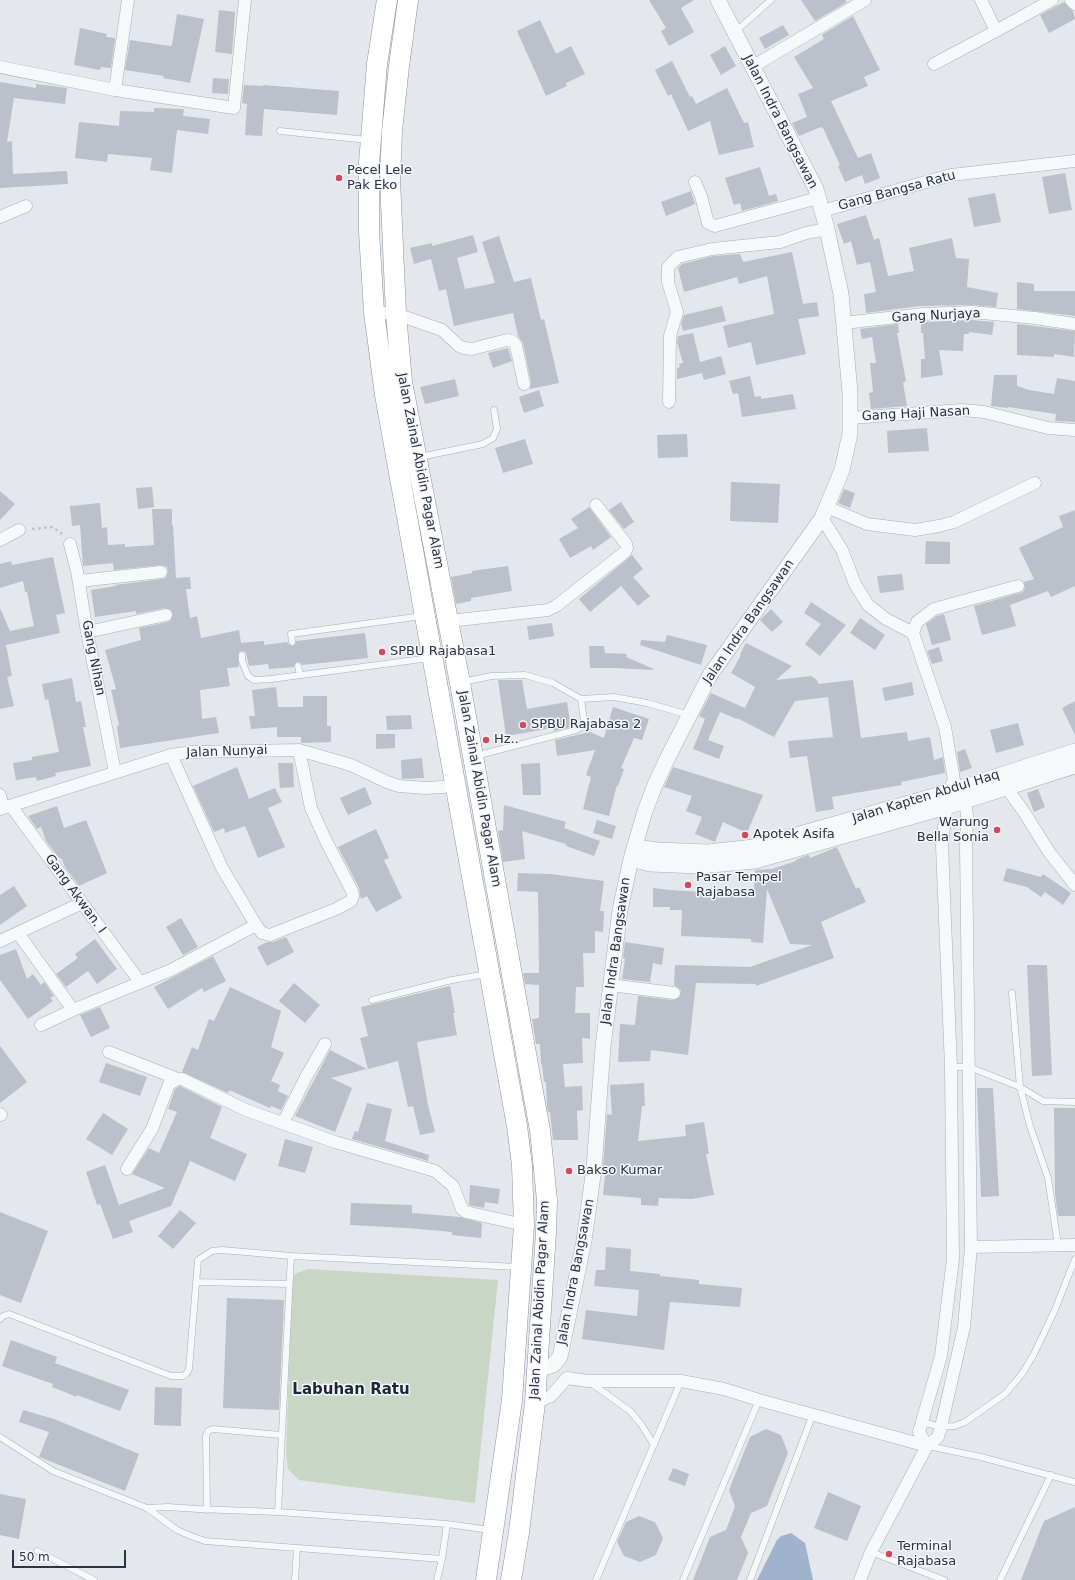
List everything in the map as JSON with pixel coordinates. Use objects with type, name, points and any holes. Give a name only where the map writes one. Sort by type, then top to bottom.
[{"type":"highway","name":"Jalan Zainal Abidin Pagar Alam","points":[[387,0],[377,64],[370,140],[369,232],[374,312],[385,395],[517,1126],[522,1165],[524,1225],[512,1400],[486,1580]]},
{"type":"highway","name":"Jalan Zainal Abidin Pagar Alam","points":[[408,0],[392,131],[390,180],[396,314],[402,382],[449,621],[540,1130],[546,1200],[546,1232],[535,1403],[519,1532],[511,1580]]},
{"type":"street","points":[[115,90],[128,0]]},
{"type":"street","points":[[0,67],[115,90],[234,108],[245,0]]},
{"type":"street","name":"Jalan Indra Bangsawan","points":[[537,1370],[553,1365],[560,1357],[584,1241],[594,1168],[603,1047],[620,910],[633,853],[645,811],[655,786],[710,675],[825,513],[842,470],[850,434],[850,392],[841,294],[827,229],[816,189],[718,0]]},
{"type":"street","points":[[752,66],[865,0]]},
{"type":"street","points":[[981,0],[996,31]]},
{"type":"street","points":[[934,64],[1052,0]]},
{"type":"street","points":[[1071,0],[1075,4]]},
{"type":"street","name":"Gang Bangsa Ratu","points":[[694,182],[701,196],[708,223],[715,226],[820,205],[951,175],[1071,161]]},
{"type":"street","points":[[0,216],[26,206]]},
{"type":"street","points":[[669,402],[670,336],[677,312],[668,282],[668,267],[678,257],[712,249],[780,242],[806,233],[827,229]]},
{"type":"street","points":[[374,312],[396,314],[442,330],[458,346],[464,348],[472,349],[508,340],[512,341],[516,345],[524,384]]},
{"type":"street","name":"Gang Nurjaya","points":[[844,323],[923,314],[972,312],[1035,318],[1075,324]]},
{"type":"street","name":"Gang Haji Nasan","points":[[850,418],[962,410],[984,412],[1048,428],[1075,430]]},
{"type":"street","points":[[825,513],[867,524],[915,530],[954,522],[1036,483]]},
{"type":"street","points":[[449,621],[548,610],[556,606],[625,552],[627,548],[626,544],[596,505]]},
{"type":"street","points":[[825,513],[842,550],[855,584],[868,604],[886,619],[913,633]]},
{"type":"street","points":[[0,540],[19,530]]},
{"type":"street","name":"Gang Nihan","points":[[70,544],[79,581],[87,632],[115,772]]},
{"type":"street","points":[[79,581],[161,572]]},
{"type":"street","points":[[860,1580],[872,1552],[927,1446],[938,1437],[964,1327],[971,1247],[966,848],[967,816],[955,793],[945,727],[913,633],[917,622],[934,609],[1018,586]]},
{"type":"street","points":[[87,632],[166,615]]},
{"type":"street","points":[[171,754],[222,868],[256,925],[262,933],[270,935],[336,909],[350,901],[353,896],[352,891],[311,808],[299,750]]},
{"type":"street","name":"Jalan Nunyai","points":[[5,808],[171,754],[192,752],[299,750],[351,765],[398,786],[426,788],[456,786]]},
{"type":"street","name":"Jalan Kapten Abdul Haq","points":[[633,853],[650,864],[700,866],[755,861],[1075,751]]},
{"type":"street","name":"Jalan Kapten Abdul Haq","points":[[955,793],[1006,787],[1075,766]]},
{"type":"street","points":[[1006,787],[1024,812],[1049,852],[1075,885]]},
{"type":"street","points":[[927,1446],[919,1432],[941,1356],[954,1258],[951,1068],[942,846],[955,793]]},
{"type":"street","points":[[0,795],[5,808]]},
{"type":"street","name":"Gang Akwan. I","points":[[5,808],[82,903],[140,982]]},
{"type":"street","points":[[0,941],[82,903]]},
{"type":"street","points":[[41,1025],[73,1010],[171,970],[256,925]]},
{"type":"street","points":[[18,933],[73,1010]]},
{"type":"street","points":[[610,985],[674,993]]},
{"type":"street","points":[[283,1123],[306,1077],[325,1044]]},
{"type":"street","points":[[109,1052],[178,1079],[182,1079],[246,1110],[335,1142],[435,1172],[453,1186],[462,1209],[466,1212],[524,1225]]},
{"type":"street","points":[[127,1169],[152,1129],[169,1084],[178,1079]]},
{"type":"street","points":[[971,1247],[1075,1245]]},
{"type":"street","points":[[512,1400],[535,1403],[551,1396],[567,1378],[588,1381],[682,1381],[724,1390],[927,1446]]},
{"type":"lane","points":[[735,32],[771,0]]},
{"type":"lane","points":[[280,132],[370,140]]},
{"type":"lane","points":[[416,458],[483,444],[493,438],[497,429],[494,410]]},
{"type":"lane","points":[[292,642],[291,634],[426,616]]},
{"type":"lane","points":[[242,655],[242,661],[248,676],[254,680],[433,657]]},
{"type":"lane","points":[[298,666],[300,675]]},
{"type":"lane","points":[[460,683],[492,676],[525,675],[553,683],[581,699],[614,697],[647,703],[690,714]]},
{"type":"lane","points":[[473,756],[576,730],[584,721],[581,699]]},
{"type":"lane","points":[[372,1000],[452,980],[489,974]]},
{"type":"lane","points":[[1012,993],[1020,1087],[1030,1126],[1048,1178],[1058,1245]]},
{"type":"lane","points":[[951,1068],[969,1067],[1020,1087],[1043,1101],[1075,1102]]},
{"type":"lane","points":[[0,1311],[171,1376],[183,1376],[189,1369],[198,1260],[212,1252],[222,1250],[290,1256],[522,1267]]},
{"type":"lane","points":[[278,1512],[290,1256]]},
{"type":"lane","points":[[922,1422],[941,1427],[955,1426],[965,1422],[1005,1394],[1022,1374],[1034,1354],[1054,1312],[1075,1259]]},
{"type":"lane","points":[[196,1282],[289,1284]]},
{"type":"lane","points":[[0,1319],[9,1314]]},
{"type":"lane","points":[[588,1381],[630,1411],[641,1424],[654,1445]]},
{"type":"lane","points":[[596,1580],[682,1381]]},
{"type":"lane","points":[[683,1580],[759,1400]]},
{"type":"lane","points":[[750,1580],[813,1414]]},
{"type":"lane","points":[[207,1510],[206,1436],[208,1432],[213,1429],[281,1435]]},
{"type":"lane","points":[[0,1437],[53,1471],[147,1508],[177,1530],[205,1541],[442,1559]]},
{"type":"lane","points":[[927,1446],[981,1457],[1075,1482]]},
{"type":"lane","points":[[1000,1580],[1051,1475]]},
{"type":"lane","points":[[147,1508],[168,1507],[207,1510],[278,1512],[447,1524],[494,1530]]},
{"type":"lane","points":[[437,1580],[442,1559],[447,1524]]},
{"type":"lane","points":[[296,1580],[297,1548]]},
{"type":"lane","points":[[37,1551],[94,1580]]},
{"type":"lane","points":[[872,1552],[944,1580]]},
{"type":"path","points":[[19,530],[53,527],[63,534],[70,544]]},
{"type":"green space","points":[[308,1269],[498,1280],[475,1503],[299,1480],[288,1469],[286,1454],[292,1283],[295,1274]]},
{"type":"water","points":[[791,1533],[805,1543],[813,1580],[757,1580],[777,1540],[781,1536]]},
{"type":"building","points":[[649,0],[694,0],[681,8],[694,32],[669,46],[661,31],[666,28]]},
{"type":"building","points":[[801,0],[845,0],[847,2],[815,21]]},
{"type":"building","points":[[1064,2],[1073,11],[1075,19],[1049,33],[1040,15]]},
{"type":"building","points":[[219,10],[235,12],[232,54],[215,52]]},
{"type":"building","points":[[177,14],[204,19],[190,83],[163,78],[164,76],[125,70],[130,40],[170,46],[172,45]]},
{"type":"building","points":[[853,16],[880,70],[864,77],[868,86],[831,101],[858,158],[871,153],[880,178],[865,184],[862,175],[845,182],[838,166],[840,165],[823,128],[821,127],[799,136],[792,123],[807,117],[798,94],[813,88],[794,57],[824,39],[823,34]]},
{"type":"building","points":[[540,20],[556,54],[571,46],[585,74],[566,83],[567,86],[546,96],[517,31]]},
{"type":"building","points":[[783,25],[789,35],[765,49],[759,38]]},
{"type":"building","points":[[80,28],[107,34],[106,37],[115,38],[111,68],[101,67],[100,70],[74,65]]},
{"type":"building","points":[[725,46],[736,66],[721,75],[710,55]]},
{"type":"building","points":[[672,61],[690,97],[692,96],[696,104],[727,88],[744,123],[748,122],[754,147],[719,155],[710,121],[688,131],[671,94],[668,96],[655,70]]},
{"type":"building","points":[[213,78],[229,79],[228,94],[212,93]]},
{"type":"building","points":[[0,82],[36,88],[36,84],[67,88],[65,104],[14,98],[7,142],[12,141],[13,174],[67,171],[68,184],[0,188]]},
{"type":"building","points":[[244,85],[339,91],[337,115],[264,109],[262,136],[245,135],[247,104],[242,103]]},
{"type":"building","points":[[154,108],[184,109],[183,116],[210,119],[208,134],[177,130],[172,173],[150,170],[152,158],[108,154],[107,162],[75,158],[79,122],[119,126],[120,111],[154,112]]},
{"type":"building","points":[[760,167],[769,196],[776,194],[778,201],[742,211],[740,203],[734,205],[725,178]]},
{"type":"building","points":[[1065,173],[1072,210],[1049,214],[1042,177]]},
{"type":"building","points":[[691,191],[695,204],[666,216],[661,202]]},
{"type":"building","points":[[995,193],[1001,222],[974,227],[968,198]]},
{"type":"building","points":[[866,215],[874,240],[879,238],[888,276],[914,271],[909,248],[952,238],[956,258],[969,259],[967,287],[998,293],[996,307],[972,305],[920,306],[866,313],[864,294],[876,292],[870,262],[857,265],[851,241],[844,244],[837,224]]},
{"type":"building","points":[[473,235],[478,252],[457,258],[465,289],[495,283],[482,242],[499,236],[514,282],[531,278],[541,320],[544,319],[559,383],[530,389],[531,382],[523,343],[518,336],[513,313],[454,326],[446,289],[439,291],[431,259],[414,264],[410,248],[432,243],[432,246]]},
{"type":"building","points":[[792,252],[803,304],[817,302],[819,316],[798,319],[806,354],[756,365],[751,342],[728,348],[723,326],[774,314],[767,276],[739,284],[737,277],[684,292],[678,268],[682,264],[713,256],[740,254],[743,262]]},
{"type":"building","points":[[1017,282],[1034,284],[1034,291],[1075,291],[1075,316],[1017,309]]},
{"type":"building","points":[[722,306],[726,321],[683,331],[681,324],[684,315]]},
{"type":"building","points":[[972,320],[994,322],[992,335],[969,332],[969,334],[964,334],[963,351],[939,350],[943,375],[921,378],[921,359],[925,359],[921,322]]},
{"type":"building","points":[[898,324],[899,333],[897,333],[906,381],[903,383],[907,406],[871,409],[869,393],[873,392],[870,363],[876,363],[872,337],[862,339],[860,329]]},
{"type":"building","points":[[1017,324],[1075,331],[1074,357],[1054,354],[1054,357],[1017,355]]},
{"type":"building","points":[[693,333],[700,362],[721,356],[726,374],[704,380],[702,373],[677,379],[677,368],[680,367],[679,364],[683,363],[677,342],[678,336]]},
{"type":"building","points":[[508,348],[512,361],[493,368],[488,353]]},
{"type":"building","points":[[994,375],[1017,375],[1017,386],[1029,390],[1054,394],[1057,378],[1075,381],[1075,422],[1055,421],[1056,414],[991,406]]},
{"type":"building","points":[[750,376],[755,397],[761,396],[761,399],[793,394],[796,409],[742,417],[738,393],[733,394],[729,381]]},
{"type":"building","points":[[455,379],[459,396],[425,404],[420,387]]},
{"type":"building","points":[[539,390],[544,406],[524,413],[519,397]]},
{"type":"building","points":[[927,428],[929,451],[888,453],[887,431]]},
{"type":"building","points":[[687,434],[688,457],[658,458],[657,435]]},
{"type":"building","points":[[525,439],[533,464],[503,473],[495,448]]},
{"type":"building","points":[[731,482],[780,484],[778,523],[730,521]]},
{"type":"building","points":[[152,487],[154,507],[138,509],[136,488]]},
{"type":"building","points":[[844,489],[855,493],[850,508],[838,503]]},
{"type":"building","points":[[0,491],[15,504],[0,520]]},
{"type":"building","points":[[621,502],[634,522],[624,529],[609,510]]},
{"type":"building","points":[[100,503],[102,528],[107,527],[108,545],[125,544],[125,547],[154,545],[152,509],[172,509],[176,578],[190,577],[191,589],[186,589],[190,618],[197,616],[201,638],[239,630],[241,643],[264,641],[264,645],[287,642],[292,646],[295,645],[296,641],[365,633],[368,658],[302,665],[301,663],[297,662],[295,663],[294,667],[269,669],[268,664],[249,666],[246,652],[240,651],[238,655],[239,667],[227,668],[230,686],[200,690],[202,719],[216,717],[219,733],[120,748],[117,726],[119,725],[111,690],[116,689],[105,650],[141,640],[139,628],[168,622],[171,620],[173,614],[171,610],[165,608],[136,614],[136,611],[95,617],[91,590],[116,586],[115,585],[162,579],[166,578],[168,572],[167,567],[161,565],[114,570],[113,563],[83,566],[80,525],[72,526],[70,506]]},
{"type":"building","points":[[589,507],[611,537],[593,550],[591,546],[570,558],[559,539],[578,528],[571,519]]},
{"type":"building","points":[[1075,510],[1075,586],[1051,597],[1048,591],[1010,605],[1016,626],[982,635],[974,606],[1023,592],[1025,588],[1024,582],[1034,579],[1019,548],[1063,527],[1059,516]]},
{"type":"building","points":[[926,541],[950,542],[950,564],[925,564]]},
{"type":"building","points":[[632,555],[643,569],[633,577],[650,596],[638,606],[621,586],[590,612],[579,599]]},
{"type":"building","points":[[53,557],[65,613],[56,615],[60,633],[6,645],[12,676],[7,677],[14,706],[0,709],[0,608],[10,631],[34,626],[27,592],[25,592],[23,581],[0,588],[0,564],[11,561],[12,565]]},
{"type":"building","points":[[508,566],[512,591],[471,598],[471,601],[456,604],[451,577],[472,573],[472,571]]},
{"type":"building","points":[[902,574],[904,590],[880,593],[877,576]]},
{"type":"building","points":[[811,602],[846,625],[820,656],[805,644],[821,624],[804,613]]},
{"type":"building","points":[[771,609],[783,622],[772,632],[760,620]]},
{"type":"building","points":[[944,614],[951,640],[932,645],[926,624],[937,616]]},
{"type":"building","points":[[860,618],[885,635],[875,650],[850,633]]},
{"type":"building","points":[[552,623],[554,636],[529,640],[527,626]]},
{"type":"building","points":[[667,635],[707,645],[701,665],[640,645],[641,640],[665,642]]},
{"type":"building","points":[[746,643],[792,666],[776,680],[811,676],[817,680],[818,684],[853,680],[861,738],[907,732],[908,741],[930,737],[934,760],[943,757],[945,773],[901,782],[902,785],[832,797],[834,809],[816,812],[807,756],[790,758],[788,741],[833,737],[828,697],[795,701],[774,737],[737,718],[720,712],[708,740],[724,746],[719,759],[693,749],[705,719],[699,716],[711,693],[745,708],[755,687],[731,673]]},
{"type":"building","points":[[589,646],[604,646],[605,653],[627,654],[626,657],[654,669],[590,668]]},
{"type":"building","points":[[939,647],[943,661],[932,664],[927,651]]},
{"type":"building","points":[[72,678],[76,702],[81,701],[86,727],[83,727],[91,766],[55,773],[56,776],[37,781],[36,777],[16,780],[13,763],[32,760],[32,757],[59,752],[48,699],[45,700],[42,684]]},
{"type":"building","points":[[498,680],[522,680],[527,709],[567,702],[571,727],[554,731],[553,728],[506,736]]},
{"type":"building","points":[[912,682],[914,695],[885,701],[882,688]]},
{"type":"building","points":[[276,687],[278,707],[303,707],[303,696],[327,696],[327,726],[331,726],[331,742],[301,743],[301,737],[277,737],[277,727],[251,729],[249,716],[255,716],[252,690]]},
{"type":"building","points":[[1075,701],[1075,735],[1062,708]]},
{"type":"building","points":[[613,707],[649,719],[642,740],[634,738],[621,768],[624,769],[618,786],[617,785],[609,816],[583,809],[591,777],[586,775],[595,750],[557,756],[555,740],[590,732],[604,738]]},
{"type":"building","points":[[411,715],[412,729],[387,730],[386,716]]},
{"type":"building","points":[[1018,723],[1024,745],[996,753],[990,730]]},
{"type":"building","points":[[376,734],[395,734],[395,748],[376,749]]},
{"type":"building","points":[[965,749],[972,768],[960,772],[957,752]]},
{"type":"building","points":[[422,758],[424,778],[402,779],[401,760]]},
{"type":"building","points":[[278,763],[293,763],[294,787],[280,788]]},
{"type":"building","points":[[540,763],[541,795],[523,795],[521,764]]},
{"type":"building","points":[[237,767],[249,799],[275,788],[282,802],[268,808],[285,847],[258,858],[245,826],[225,833],[224,828],[214,832],[193,786]]},
{"type":"building","points":[[673,767],[763,795],[747,833],[723,822],[715,842],[695,834],[702,817],[686,811],[692,796],[664,787]]},
{"type":"building","points":[[365,787],[372,804],[348,815],[340,798]]},
{"type":"building","points":[[1038,789],[1045,807],[1034,812],[1027,793]]},
{"type":"building","points":[[504,805],[566,822],[564,828],[600,841],[594,856],[566,846],[566,844],[522,831],[525,859],[503,862],[498,831],[503,830]]},
{"type":"building","points":[[57,806],[64,828],[86,820],[107,873],[79,886],[65,867],[61,858],[59,858],[46,841],[41,827],[37,829],[28,816]]},
{"type":"building","points":[[597,820],[616,826],[612,839],[593,833]]},
{"type":"building","points":[[376,829],[389,858],[384,860],[402,898],[376,912],[367,896],[361,899],[359,888],[338,847]]},
{"type":"building","points":[[837,847],[856,889],[859,887],[866,902],[821,922],[834,958],[756,986],[756,984],[696,983],[688,1055],[651,1050],[650,1061],[618,1062],[620,1024],[635,1025],[638,996],[673,1000],[680,997],[681,990],[674,985],[675,965],[750,967],[812,945],[790,944],[767,889],[763,943],[751,942],[751,939],[681,936],[682,910],[670,910],[670,907],[653,907],[653,888],[701,892],[701,894],[728,897],[728,890],[754,890],[755,870],[772,869],[796,861],[805,856],[809,855],[810,858]]},
{"type":"building","points":[[1007,868],[1041,877],[1043,874],[1071,893],[1063,905],[1045,892],[1041,897],[1027,887],[1003,881]]},
{"type":"building","points":[[518,873],[551,874],[604,881],[600,911],[604,911],[603,932],[595,931],[595,953],[583,953],[584,987],[576,987],[575,1013],[590,1013],[590,1039],[582,1038],[583,1063],[563,1064],[565,1087],[582,1086],[583,1110],[577,1111],[578,1140],[553,1140],[550,1112],[548,1112],[547,1107],[546,1082],[544,1082],[541,1064],[540,1044],[536,1044],[532,1019],[539,1018],[539,985],[525,984],[523,973],[539,973],[538,892],[517,891]]},
{"type":"building","points":[[14,886],[27,906],[0,925],[0,895]]},
{"type":"building","points":[[181,918],[198,947],[183,955],[166,927]]},
{"type":"building","points":[[286,937],[294,952],[267,966],[257,947],[267,942],[273,942]]},
{"type":"building","points":[[95,939],[117,969],[97,984],[88,971],[66,987],[56,974],[78,958],[75,954]]},
{"type":"building","points":[[625,942],[664,948],[662,965],[653,963],[650,982],[622,979],[625,959],[623,958]]},
{"type":"building","points":[[16,949],[27,979],[33,974],[41,985],[44,982],[54,996],[50,998],[53,1001],[28,1019],[0,980],[0,955]]},
{"type":"building","points":[[213,956],[226,981],[204,992],[202,988],[168,1009],[154,987]]},
{"type":"building","points":[[1027,965],[1047,965],[1052,1075],[1032,1076]]},
{"type":"building","points":[[294,983],[320,1005],[305,1023],[279,1001]]},
{"type":"building","points":[[450,986],[457,1035],[417,1042],[428,1105],[435,1132],[420,1135],[413,1106],[408,1107],[398,1061],[368,1069],[360,1038],[368,1036],[361,1007]]},
{"type":"building","points":[[230,987],[281,1011],[271,1047],[284,1053],[271,1081],[280,1085],[278,1091],[288,1096],[281,1110],[271,1106],[270,1108],[229,1090],[228,1093],[182,1072],[192,1047],[198,1050],[209,1019],[214,1021]]},
{"type":"building","points":[[100,1007],[110,1028],[91,1037],[80,1015]]},
{"type":"building","points":[[0,1046],[27,1082],[0,1103]]},
{"type":"building","points":[[330,1050],[367,1069],[331,1078],[352,1088],[335,1132],[295,1116]]},
{"type":"building","points":[[106,1063],[147,1077],[140,1096],[99,1082]]},
{"type":"building","points":[[644,1083],[645,1106],[642,1106],[638,1141],[686,1136],[685,1125],[704,1122],[709,1154],[706,1154],[714,1195],[692,1199],[659,1198],[658,1206],[641,1205],[641,1198],[603,1195],[606,1166],[603,1166],[607,1114],[612,1115],[610,1085]]},
{"type":"building","points":[[180,1086],[222,1107],[210,1138],[247,1154],[235,1181],[190,1161],[171,1206],[129,1221],[133,1232],[113,1239],[100,1204],[97,1205],[86,1172],[105,1165],[119,1205],[165,1188],[132,1174],[149,1148],[159,1153],[177,1112],[168,1109],[175,1089]]},
{"type":"building","points":[[977,1088],[993,1088],[999,1196],[981,1197]]},
{"type":"building","points":[[367,1103],[392,1109],[385,1141],[429,1155],[428,1161],[352,1139],[355,1131],[358,1132]]},
{"type":"building","points":[[1054,1108],[1075,1108],[1075,1216],[1058,1216],[1055,1194]]},
{"type":"building","points":[[103,1113],[128,1129],[112,1155],[86,1139]]},
{"type":"building","points":[[285,1139],[313,1147],[305,1173],[278,1166]]},
{"type":"building","points":[[470,1185],[500,1189],[498,1204],[485,1202],[484,1208],[469,1205]]},
{"type":"building","points":[[351,1203],[412,1205],[412,1213],[460,1217],[482,1223],[481,1238],[452,1235],[452,1232],[350,1225]]},
{"type":"building","points":[[180,1210],[196,1223],[173,1249],[158,1236]]},
{"type":"building","points":[[0,1212],[48,1231],[21,1303],[0,1295]]},
{"type":"building","points":[[606,1247],[631,1249],[630,1271],[699,1280],[699,1284],[742,1288],[740,1307],[670,1302],[664,1350],[582,1339],[586,1310],[637,1316],[639,1290],[594,1286],[596,1270],[605,1270]]},
{"type":"building","points":[[227,1298],[284,1300],[279,1410],[223,1408]]},
{"type":"building","points":[[11,1340],[57,1357],[55,1363],[129,1390],[120,1411],[77,1395],[77,1397],[52,1387],[53,1384],[2,1366]]},
{"type":"building","points":[[155,1387],[182,1388],[181,1426],[154,1425]]},
{"type":"building","points":[[23,1410],[54,1419],[139,1454],[125,1491],[39,1457],[49,1432],[19,1422]]},
{"type":"building","points":[[766,1429],[781,1435],[788,1453],[767,1506],[751,1513],[741,1537],[748,1553],[737,1580],[693,1580],[710,1537],[726,1530],[735,1506],[729,1490],[750,1437]]},
{"type":"building","points":[[673,1468],[689,1474],[685,1486],[668,1480]]},
{"type":"building","points":[[828,1492],[861,1506],[847,1541],[814,1528]]},
{"type":"building","points":[[0,1494],[26,1499],[19,1539],[0,1535]]},
{"type":"building","points":[[1075,1507],[1075,1580],[1021,1580],[1044,1521]]},
{"type":"building","points":[[639,1516],[655,1522],[663,1538],[656,1555],[640,1562],[624,1556],[617,1542],[626,1522]]},
{"type":"place","name":"Pecel Lele Pak Eko","points":[[339,178]]},
{"type":"place","name":"SPBU Rajabasa1","points":[[382,652]]},
{"type":"place","name":"SPBU Rajabasa 2","points":[[523,725]]},
{"type":"place","name":"Hz..","points":[[486,740]]},
{"type":"place","name":"Warung Bella Sonia","points":[[997,830]]},
{"type":"place","name":"Apotek Asifa","points":[[745,835]]},
{"type":"place","name":"Pasar Tempel Rajabasa","points":[[688,885]]},
{"type":"place","name":"Bakso Kumar","points":[[569,1171]]},
{"type":"place","name":"Terminal Rajabasa","points":[[889,1554]]},
{"type":"district","name":"Labuhan Ratu","points":[[351,1390]]}]
